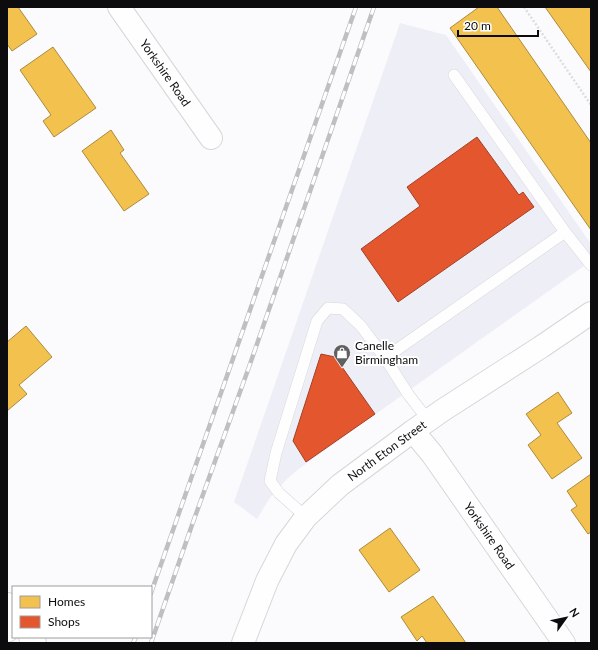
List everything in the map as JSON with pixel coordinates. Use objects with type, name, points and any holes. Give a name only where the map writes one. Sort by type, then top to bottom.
[{"type":"street","name":"Yorkshire Road","points":[[119,7],[211,138]]},
{"type":"street","name":"North Eton Street","points":[[243,643],[267,581],[286,544],[306,517],[340,485],[421,426],[591,313]]},
{"type":"street","name":"Yorkshire Road","points":[[421,426],[432,454],[564,643]]},
{"type":"lane","points":[[454,75],[565,232],[591,265]]},
{"type":"lane","points":[[385,358],[565,232]]},
{"type":"lane","points":[[306,517],[278,493],[270,482],[276,454],[317,321],[328,308],[343,309],[361,326],[385,358],[408,394],[421,426]]},
{"type":"path","points":[[524,7],[591,105]]},
{"type":"shaded area","points":[[400,23],[446,35],[591,244],[591,261],[300,468],[287,479],[269,499],[257,519],[234,502]]},
{"type":"building: Homes","points":[[7,7],[18,7],[37,34],[12,51],[7,44]]},
{"type":"building: Homes","points":[[479,7],[497,7],[591,143],[591,230],[450,28]]},
{"type":"building: Homes","points":[[545,7],[591,7],[591,72]]},
{"type":"building: Homes","points":[[53,47],[96,108],[54,137],[43,121],[51,115],[20,70]]},
{"type":"building: Homes","points":[[111,130],[124,150],[120,153],[149,194],[124,211],[82,151]]},
{"type":"building: Homes","points":[[26,326],[52,357],[19,385],[27,394],[7,411],[7,342]]},
{"type":"building: Homes","points":[[558,392],[572,413],[557,423],[582,458],[552,479],[528,445],[541,435],[526,414]]},
{"type":"building: Homes","points":[[591,474],[591,532],[588,534],[571,510],[577,506],[567,491]]},
{"type":"building: Homes","points":[[390,528],[420,570],[389,592],[359,550]]},
{"type":"building: Homes","points":[[433,596],[466,643],[427,643],[422,636],[417,641],[401,617]]},
{"type":"building: Shops","points":[[477,137],[519,195],[523,192],[534,207],[398,302],[361,249],[420,206],[407,187]]},
{"type":"building: Shops","points":[[321,354],[335,357],[375,414],[306,462],[293,441]]},
{"type":"railway","points":[[152,590],[356,7]]},
{"type":"railway","points":[[151,643],[374,7]]},
{"type":"railway","points":[[133,643],[136,638]]},
{"type":"place","name":"Canelle Birmingham","points":[[342,368]]}]
